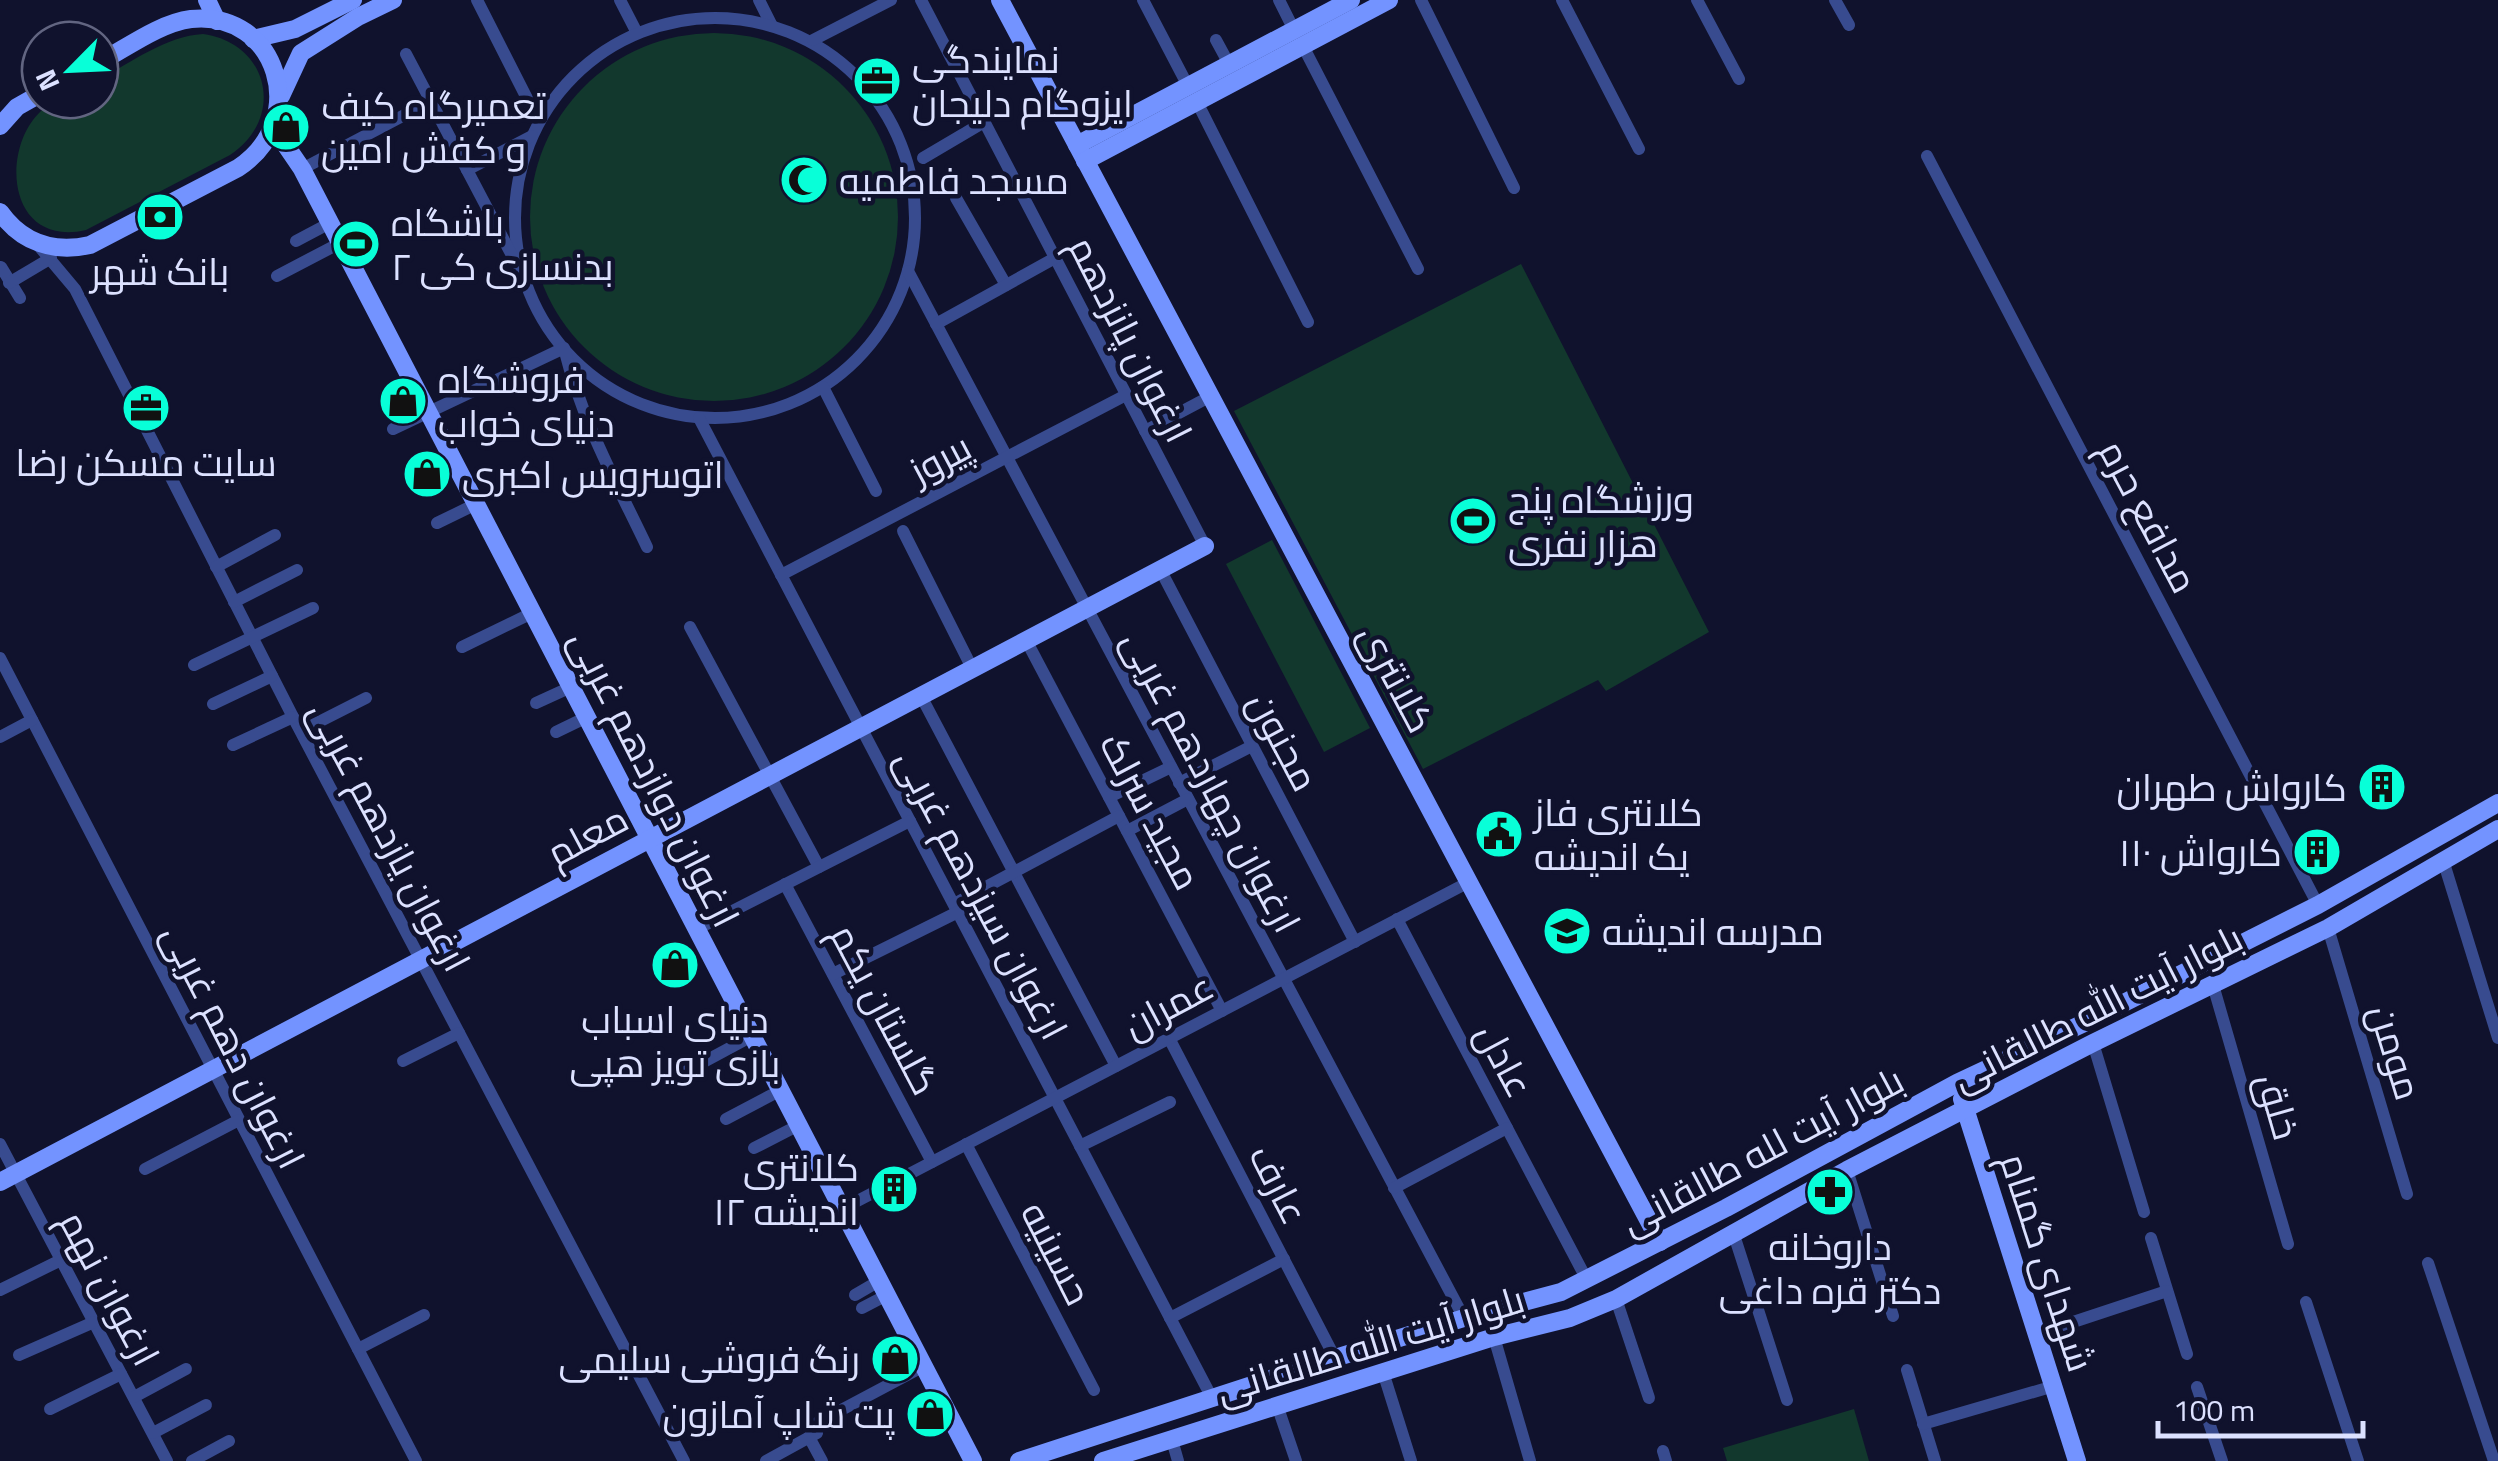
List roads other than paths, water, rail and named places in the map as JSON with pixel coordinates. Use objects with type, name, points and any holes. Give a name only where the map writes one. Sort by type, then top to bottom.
[{"type":"street","points":[[207,0],[217,20]]},
{"type":"street","points":[[253,39],[295,30],[353,0]]},
{"type":"street","points":[[1,217],[36,243],[63,249],[90,245],[249,160],[274,128],[279,101],[302,52],[393,0]]},
{"type":"street","points":[[476,0],[540,122]]},
{"type":"street","points":[[620,0],[637,33]]},
{"type":"street","points":[[759,0],[772,26]]},
{"type":"street","points":[[813,40],[891,0]]},
{"type":"street","name":"ارغوان پانزدهم","points":[[920,0],[1205,546]]},
{"type":"street","name":"کلانتری","points":[[1000,0],[1660,1242]]},
{"type":"street","points":[[1143,0],[1308,322]]},
{"type":"street","points":[[1279,0],[1418,269]]},
{"type":"street","points":[[1081,153],[1134,130],[1298,38],[1351,0]]},
{"type":"street","points":[[1193,94],[1229,64],[1389,0]]},
{"type":"street","points":[[1421,0],[1514,188]]},
{"type":"street","points":[[1562,0],[1639,149]]},
{"type":"street","points":[[1697,0],[1739,79]]},
{"type":"street","points":[[1836,0],[1849,25]]},
{"type":"street","points":[[406,54],[542,317],[564,348],[592,375],[624,396],[660,410],[699,418],[763,412],[823,387],[852,364],[876,337],[895,306],[908,271],[914,236],[914,199],[907,163],[882,107],[862,83],[813,40],[772,26],[718,17],[676,21],[637,33],[580,69],[558,94],[532,136],[520,172],[516,209],[517,246],[526,282]]},
{"type":"street","points":[[120,51],[176,22],[217,20],[242,31],[262,50],[276,74],[279,101]]},
{"type":"street","points":[[1216,40],[1229,64]]},
{"type":"street","points":[[1117,100],[1134,130]]},
{"type":"street","points":[[302,169],[431,102]]},
{"type":"street","points":[[0,126],[20,105]]},
{"type":"street","points":[[922,158],[984,122]]},
{"type":"street","name":"ارغوان دوازدهم غربی","points":[[274,128],[302,169],[973,1461]]},
{"type":"street","points":[[468,170],[532,136]]},
{"type":"street","name":"مدافع حرم","points":[[1927,156],[2318,905]]},
{"type":"street","points":[[956,198],[1006,284]]},
{"type":"street","points":[[296,241],[330,223]]},
{"type":"street","name":"ارغوان یازدهم غربی","points":[[36,243],[75,289],[272,676],[684,1461]]},
{"type":"street","points":[[277,276],[340,244]]},
{"type":"street","points":[[9,282],[51,258]]},
{"type":"street","points":[[936,324],[1055,258]]},
{"type":"street","points":[[1,267],[20,298]]},
{"type":"street","name":"ارغوان چهاردهم غربی","points":[[908,271],[1464,1318]]},
{"type":"street","points":[[393,429],[564,348]]},
{"type":"street","points":[[564,348],[587,423],[648,547]]},
{"type":"street","points":[[823,387],[876,491]]},
{"type":"street","name":"پیروز","points":[[781,575],[1126,395]]},
{"type":"street","points":[[1145,431],[1211,396]]},
{"type":"street","name":"ارغوان سیزدهم غربی","points":[[699,418],[1212,1398]]},
{"type":"street","points":[[437,523],[476,504]]},
{"type":"street","points":[[903,531],[972,668]]},
{"type":"street","points":[[216,566],[275,535]]},
{"type":"street","name":"معلم","points":[[8,1178],[1205,546]]},
{"type":"street","name":"مجنون","points":[[1160,569],[1355,942]]},
{"type":"street","points":[[234,602],[297,570]]},
{"type":"street","points":[[194,665],[313,608]]},
{"type":"street","points":[[462,647],[532,613]]},
{"type":"street","points":[[690,627],[820,867]]},
{"type":"street","name":"مجید سرلک","points":[[1026,640],[1222,1011]]},
{"type":"street","name":"ارغوان دهم غربی","points":[[0,658],[416,1461]]},
{"type":"street","points":[[213,704],[272,676]]},
{"type":"street","points":[[536,703],[571,686]]},
{"type":"street","points":[[0,695],[15,687]]},
{"type":"street","points":[[921,696],[1116,1066]]},
{"type":"street","points":[[301,731],[366,698]]},
{"type":"street","points":[[233,744],[293,716]]},
{"type":"street","points":[[556,732],[587,718]]},
{"type":"street","points":[[0,737],[32,720]]},
{"type":"street","points":[[1180,783],[1252,746]]},
{"type":"street","points":[[1109,797],[1171,766]]},
{"type":"street","points":[[1127,831],[1188,799]]},
{"type":"street","name":"بلوار آیت لله طالقانی","points":[[1018,1461],[1335,1358],[1561,1292],[1957,1083],[2318,905],[2498,803]]},
{"type":"street","points":[[832,974],[1119,816]]},
{"type":"street","points":[[696,929],[910,821]]},
{"type":"street","name":"بلوار آیت الله طالقانی","points":[[1104,1461],[1494,1337],[1570,1318],[1616,1299],[1847,1170],[2328,928],[2498,829]]},
{"type":"street","points":[[2443,860],[2498,1038]]},
{"type":"street","name":"عمران","points":[[842,1209],[1468,882]]},
{"type":"street","name":"گلستان یکم","points":[[785,884],[932,1162]]},
{"type":"street","name":"عادل","points":[[1397,919],[1587,1280]]},
{"type":"street","name":"مومن","points":[[2328,928],[2407,1194]]},
{"type":"street","name":"خلق","points":[[2213,985],[2288,1244]]},
{"type":"street","points":[[403,1062],[459,1033]]},
{"type":"street","points":[[684,1072],[752,1036]]},
{"type":"street","name":"عارف","points":[[1169,1038],[1335,1358]]},
{"type":"street","points":[[2093,1043],[2144,1212]]},
{"type":"street","name":"شهدای گمنام","points":[[1957,1083],[2077,1461]]},
{"type":"street","points":[[726,1120],[781,1090]]},
{"type":"street","points":[[1080,1146],[1170,1102]]},
{"type":"street","points":[[145,1169],[239,1120]]},
{"type":"street","points":[[754,1148],[799,1125]]},
{"type":"street","points":[[1394,1188],[1507,1128]]},
{"type":"street","name":"ارغوان نهم","points":[[0,1144],[8,1178],[61,1260],[153,1433],[162,1459]]},
{"type":"street","name":"حسینیه","points":[[966,1144],[1094,1390]]},
{"type":"street","points":[[1847,1170],[1893,1316]]},
{"type":"street","points":[[1734,1235],[1787,1400]]},
{"type":"street","points":[[2152,1238],[2187,1354]]},
{"type":"street","points":[[0,1290],[61,1260]]},
{"type":"street","points":[[1170,1318],[1284,1260]]},
{"type":"street","points":[[2428,1263],[2494,1461]]},
{"type":"street","points":[[858,1301],[883,1288]]},
{"type":"street","points":[[2037,1334],[2168,1291]]},
{"type":"street","points":[[1616,1299],[1649,1398]]},
{"type":"street","points":[[2306,1302],[2358,1461]]},
{"type":"street","points":[[358,1349],[424,1315]]},
{"type":"street","points":[[19,1356],[94,1322]]},
{"type":"street","points":[[1494,1337],[1530,1461]]},
{"type":"street","points":[[766,1461],[817,1433],[812,1425],[924,1366]]},
{"type":"street","points":[[134,1397],[186,1370]]},
{"type":"street","points":[[1907,1370],[1935,1461]]},
{"type":"street","points":[[1383,1372],[1411,1461]]},
{"type":"street","points":[[50,1409],[122,1374]]},
{"type":"street","points":[[1924,1424],[2054,1386]]},
{"type":"street","points":[[2197,1387],[2222,1461]]},
{"type":"street","points":[[153,1433],[206,1405]]},
{"type":"street","points":[[1277,1406],[1296,1461]]},
{"type":"street","points":[[1135,1423],[1144,1448]]},
{"type":"street","points":[[810,1437],[822,1461]]},
{"type":"street","points":[[1172,1440],[1178,1461]]},
{"type":"street","points":[[192,1461],[229,1441]]},
{"type":"place","name":"نمایندگی ایزوگام دلیجان","points":[[877,81]]},
{"type":"place","name":"تعمیرگاه کیف و کفش امین","points":[[286,127]]},
{"type":"place","name":"مسجد فاطمیه","points":[[804,180]]},
{"type":"place","name":"بانک شهر","points":[[160,217]]},
{"type":"place","name":"باشگاه بدنسازی کی ۲","points":[[356,244]]},
{"type":"place","name":"فروشگاه دنیای خواب","points":[[403,401]]},
{"type":"place","name":"سایت مسکن رضا","points":[[146,408]]},
{"type":"place","name":"اتوسرویس اکبری","points":[[427,474]]},
{"type":"place","name":"ورزشگاه پنج هزار نفری","points":[[1473,521]]},
{"type":"place","name":"کارواش طهران","points":[[2382,787]]},
{"type":"place","name":"کلانتری فاز یک اندیشه","points":[[1499,834]]},
{"type":"place","name":"کارواش ۱۱۰","points":[[2317,852]]},
{"type":"place","name":"مدرسه اندیشه","points":[[1567,931]]},
{"type":"place","name":"دنیای اسباب بازی تویز هپی","points":[[675,965]]},
{"type":"place","name":"کلانتری ۱۲ اندیشه","points":[[894,1189]]},
{"type":"place","name":"داروخانه دکتر قره داغی","points":[[1830,1192]]},
{"type":"place","name":"رنگ فروشی سلیمی","points":[[895,1359]]},
{"type":"place","name":"پت شاپ آمازون","points":[[930,1414]]}]
